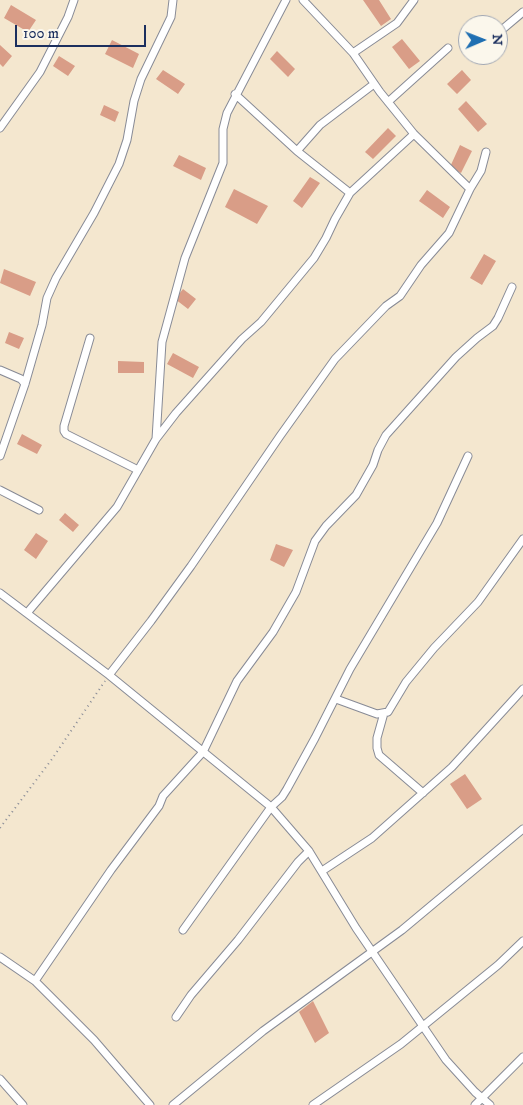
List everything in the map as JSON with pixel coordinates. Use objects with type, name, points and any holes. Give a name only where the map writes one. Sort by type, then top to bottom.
[{"type":"street","points":[[0,128],[40,72],[68,17],[74,0]]},
{"type":"street","points":[[0,456],[25,384],[42,325],[47,298],[56,278],[94,213],[119,164],[127,140],[134,101],[141,79],[171,17],[173,0]]},
{"type":"street","points":[[156,438],[162,342],[185,258],[223,163],[223,129],[227,113],[286,0]]},
{"type":"street","points":[[303,0],[353,53],[374,84],[414,134],[470,189]]},
{"type":"street","points":[[353,53],[397,23],[414,0]]},
{"type":"street","points":[[508,25],[523,12]]},
{"type":"street","points":[[388,102],[448,48]]},
{"type":"street","points":[[297,151],[320,125],[374,84]]},
{"type":"street","points":[[236,94],[297,151],[350,193]]},
{"type":"street","points":[[27,613],[117,507],[156,438],[242,339],[261,322],[314,258],[350,193],[414,134]]},
{"type":"street","points":[[109,675],[152,621],[280,436],[336,359],[386,306],[400,296],[421,266],[449,233],[470,189],[481,171],[486,152]]},
{"type":"street","points":[[35,981],[111,870],[159,806],[163,796],[203,752],[238,681],[273,632],[296,592],[315,541],[326,526],[356,495],[373,465],[386,435],[456,356],[493,326],[512,287]]},
{"type":"street","points":[[90,338],[64,431],[66,434],[138,470]]},
{"type":"street","points":[[0,370],[21,379],[25,384]]},
{"type":"street","points":[[183,930],[271,807],[287,789],[336,699],[350,669],[437,523],[468,456]]},
{"type":"street","points":[[0,490],[39,510]]},
{"type":"street","points":[[336,699],[377,714],[388,712],[406,682],[434,648],[478,602],[523,539]]},
{"type":"street","points":[[0,593],[109,675],[271,807],[309,851],[371,951],[446,1060],[475,1092],[490,1105]]},
{"type":"street","points":[[322,871],[372,838],[423,792],[470,748],[523,689]]},
{"type":"street","points":[[384,713],[377,738],[379,755],[423,792]]},
{"type":"street","points":[[173,1105],[263,1030],[402,930],[523,829]]},
{"type":"street","points":[[176,1017],[191,995],[238,940],[298,862],[309,851]]},
{"type":"street","points":[[313,1105],[401,1044],[498,966],[523,941]]},
{"type":"street","points":[[0,956],[35,981],[94,1040],[150,1105]]},
{"type":"street","points":[[475,1105],[523,1057]]},
{"type":"street","points":[[0,1079],[23,1105]]},
{"type":"path","points":[[0,828],[52,759],[109,675]]},
{"type":"building","points":[[363,0],[379,0],[391,19],[381,26]]},
{"type":"building","points":[[11,5],[36,20],[28,32],[4,18]]},
{"type":"building","points":[[402,39],[420,61],[409,69],[392,47]]},
{"type":"building","points":[[112,40],[139,54],[133,68],[105,54]]},
{"type":"building","points":[[0,45],[12,56],[3,67],[0,64]]},
{"type":"building","points":[[277,51],[295,69],[288,77],[270,59]]},
{"type":"building","points":[[59,56],[75,66],[68,76],[53,66]]},
{"type":"building","points":[[163,70],[185,84],[178,94],[156,79]]},
{"type":"building","points":[[462,70],[471,80],[457,94],[447,84]]},
{"type":"building","points":[[466,101],[487,124],[478,132],[458,109]]},
{"type":"building","points":[[104,105],[119,112],[115,122],[100,115]]},
{"type":"building","points":[[388,128],[396,136],[373,159],[365,152]]},
{"type":"building","points":[[460,145],[472,151],[461,173],[450,167]]},
{"type":"building","points":[[179,155],[206,168],[201,180],[173,166]]},
{"type":"building","points":[[310,177],[320,183],[302,208],[293,201]]},
{"type":"building","points":[[234,189],[268,206],[257,224],[225,207]]},
{"type":"building","points":[[427,190],[450,207],[443,218],[419,201]]},
{"type":"building","points":[[484,254],[496,261],[482,285],[470,278]]},
{"type":"building","points":[[4,269],[36,282],[30,296],[0,283]]},
{"type":"building","points":[[183,289],[196,299],[188,309],[175,299]]},
{"type":"building","points":[[9,332],[24,338],[19,349],[5,343]]},
{"type":"building","points":[[173,353],[199,367],[193,378],[167,364]]},
{"type":"building","points":[[118,361],[144,362],[144,373],[118,373]]},
{"type":"building","points":[[22,434],[42,445],[37,454],[17,444]]},
{"type":"building","points":[[65,513],[79,525],[73,532],[59,520]]},
{"type":"building","points":[[36,533],[48,541],[36,559],[24,550]]},
{"type":"building","points":[[276,544],[293,550],[284,567],[270,560]]},
{"type":"building","points":[[465,774],[482,799],[467,809],[450,784]]},
{"type":"building","points":[[313,1001],[329,1033],[315,1043],[299,1012]]}]
